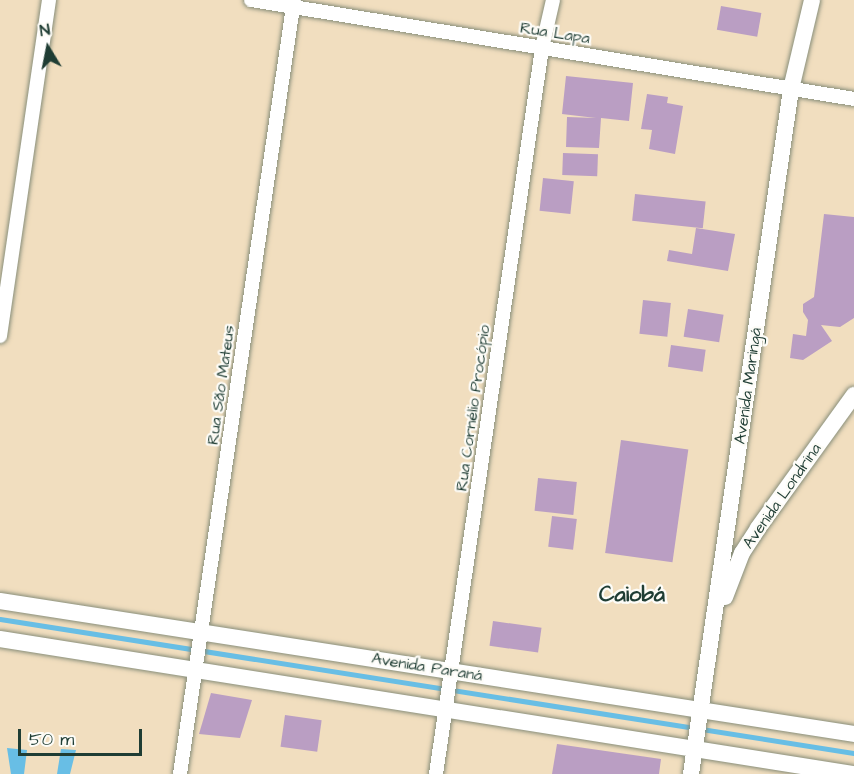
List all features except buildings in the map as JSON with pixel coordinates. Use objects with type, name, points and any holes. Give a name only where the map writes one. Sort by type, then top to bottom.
[{"type":"street","points":[[0,336],[49,0]]},
{"type":"street","name":"Rua Lapa","points":[[251,0],[293,3],[542,48],[854,99]]},
{"type":"street","name":"Rua Cornélio Procópio","points":[[436,774],[542,48],[553,0]]},
{"type":"street","name":"Avenida Maringá","points":[[691,774],[791,88],[812,0]]},
{"type":"street","name":"Rua São Mateus","points":[[180,774],[293,3]]},
{"type":"street","name":"Avenida Londrina","points":[[712,638],[729,584],[742,554],[758,528],[854,395]]},
{"type":"street","points":[[730,511],[740,526],[758,528]]},
{"type":"street","name":"Avenida Paraná","points":[[0,601],[201,636],[451,675],[854,734]]},
{"type":"street","points":[[0,639],[196,665],[852,774]]},
{"type":"water","points":[[7,748],[27,750],[24,774],[11,774]]},
{"type":"water","points":[[61,749],[76,750],[70,774],[57,774]]},
{"type":"waterway","points":[[0,619],[854,753]]},
{"type":"district","name":"Caiobá","points":[[632,595]]}]
